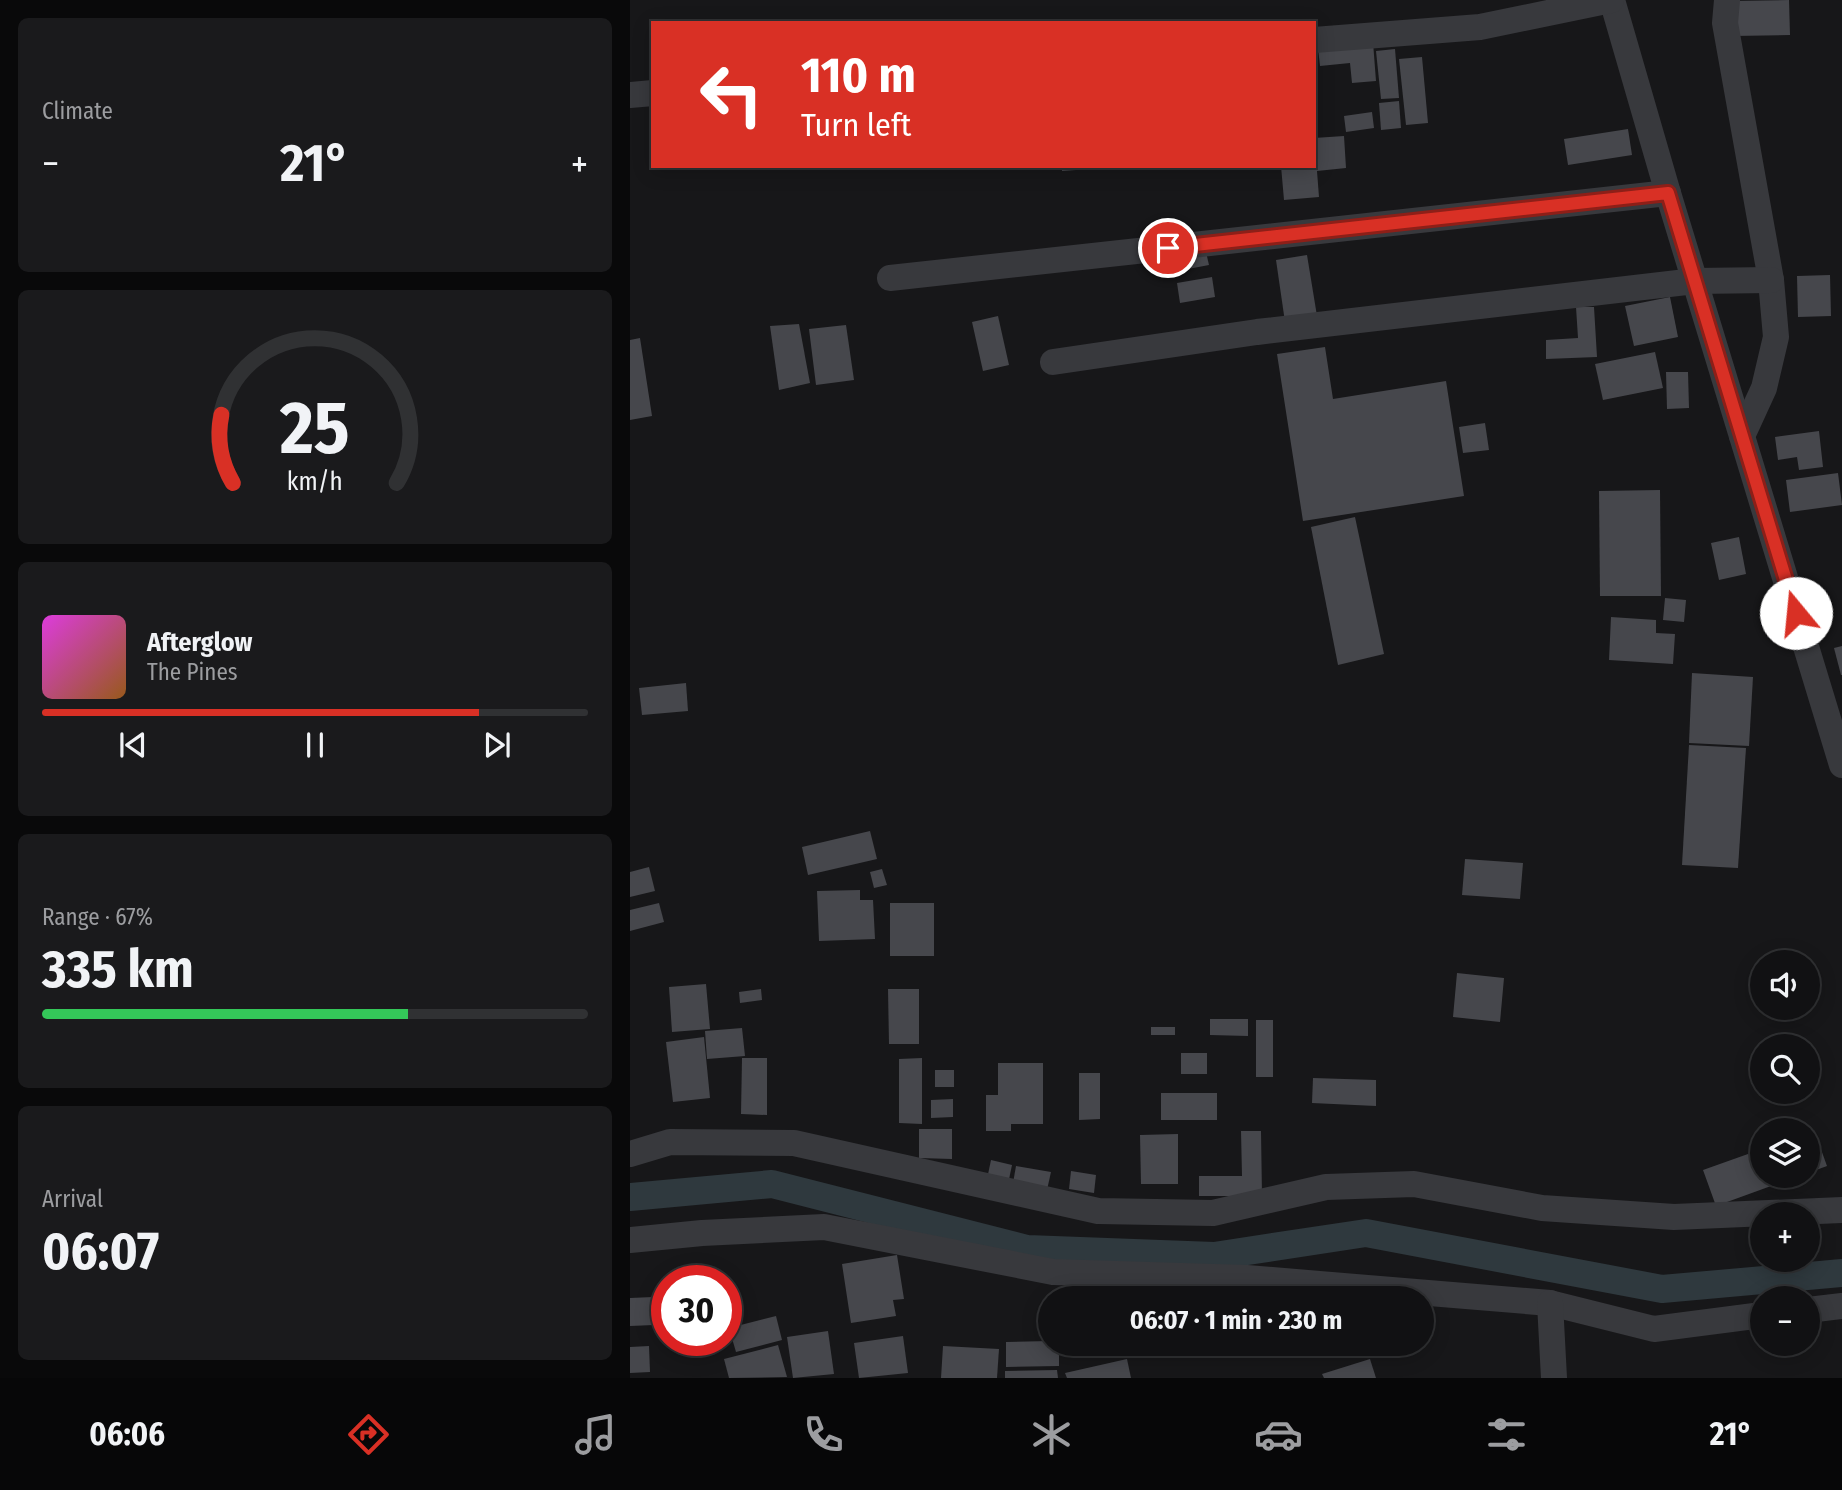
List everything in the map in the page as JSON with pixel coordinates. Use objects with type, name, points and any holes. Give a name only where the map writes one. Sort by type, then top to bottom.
[{"type":"street","points":[[1316,40],[1480,27],[1611,0],[1842,765]]},
{"type":"street","points":[[1727,0],[1725,23],[1771,279],[1776,337],[1765,388],[1742,436]]},
{"type":"street","points":[[630,95],[651,93]]},
{"type":"street","points":[[890,278],[1668,193]]},
{"type":"street","points":[[1053,362],[1257,332],[1695,281],[1771,279]]},
{"type":"street","points":[[630,1154],[670,1142],[794,1143],[1098,1211],[1213,1213],[1326,1187],[1414,1184],[1542,1208],[1674,1217],[1842,1210]]},
{"type":"street","points":[[630,1240],[702,1233],[824,1227],[1053,1272],[1247,1278],[1550,1303],[1654,1329],[1750,1317]]},
{"type":"street","points":[[1550,1303],[1554,1378]]},
{"type":"street","points":[[1820,1309],[1842,1306]]},
{"type":"building","points":[[1789,0],[1790,35],[1733,36],[1732,1]]},
{"type":"building","points":[[1373,42],[1376,81],[1352,83],[1350,63],[1320,66],[1318,48]]},
{"type":"building","points":[[1395,49],[1399,98],[1381,99],[1376,51]]},
{"type":"building","points":[[1422,57],[1428,123],[1406,125],[1399,59]]},
{"type":"building","points":[[1399,101],[1401,128],[1381,130],[1379,103]]},
{"type":"building","points":[[1372,112],[1374,128],[1346,132],[1344,116]]},
{"type":"building","points":[[1628,129],[1632,155],[1568,165],[1564,139]]},
{"type":"building","points":[[1344,136],[1346,168],[1317,171],[1319,197],[1284,200],[1281,168],[1316,168],[1316,138]]},
{"type":"building","points":[[1062,168],[1104,168],[1062,171]]},
{"type":"building","points":[[1206,252],[1209,265],[1188,269],[1186,257]]},
{"type":"building","points":[[1307,255],[1317,316],[1285,322],[1276,260]]},
{"type":"building","points":[[1830,275],[1831,316],[1798,317],[1797,276]]},
{"type":"building","points":[[1212,277],[1215,297],[1180,303],[1177,283]]},
{"type":"building","points":[[1670,297],[1678,337],[1634,346],[1625,306]]},
{"type":"building","points":[[1576,307],[1594,307],[1597,357],[1546,359],[1546,340],[1578,338]]},
{"type":"building","points":[[998,316],[1009,365],[983,371],[972,322]]},
{"type":"building","points":[[799,324],[810,383],[779,390],[770,326]]},
{"type":"building","points":[[846,325],[854,380],[816,385],[809,329]]},
{"type":"building","points":[[640,338],[652,416],[630,420],[630,340]]},
{"type":"building","points":[[1325,347],[1333,399],[1446,381],[1464,496],[1303,521],[1277,354]]},
{"type":"building","points":[[1655,352],[1663,388],[1603,400],[1595,364]]},
{"type":"building","points":[[1666,372],[1688,372],[1689,408],[1667,409]]},
{"type":"building","points":[[1485,423],[1489,450],[1463,453],[1459,427]]},
{"type":"building","points":[[1819,431],[1823,467],[1799,470],[1797,457],[1778,460],[1775,437]]},
{"type":"building","points":[[1838,473],[1842,505],[1790,512],[1786,480]]},
{"type":"building","points":[[1660,490],[1661,596],[1600,596],[1599,491]]},
{"type":"building","points":[[1355,517],[1384,654],[1338,665],[1311,527]]},
{"type":"building","points":[[1739,537],[1746,574],[1719,580],[1711,543]]},
{"type":"building","points":[[1665,598],[1686,600],[1684,622],[1663,620]]},
{"type":"building","points":[[1611,617],[1656,620],[1656,633],[1675,634],[1673,664],[1609,660]]},
{"type":"building","points":[[1842,646],[1842,675],[1841,675],[1834,648]]},
{"type":"building","points":[[1692,673],[1753,677],[1749,746],[1689,743]]},
{"type":"building","points":[[686,683],[688,711],[642,715],[639,688]]},
{"type":"building","points":[[1689,745],[1746,748],[1738,868],[1682,865]]},
{"type":"building","points":[[870,831],[877,859],[808,875],[802,847]]},
{"type":"building","points":[[1465,859],[1523,863],[1520,899],[1462,895]]},
{"type":"building","points":[[649,867],[655,891],[630,897],[630,872]]},
{"type":"building","points":[[882,869],[887,885],[874,888],[870,872]]},
{"type":"building","points":[[860,890],[860,900],[873,900],[875,939],[819,941],[817,891]]},
{"type":"building","points":[[659,903],[664,922],[630,931],[630,910]]},
{"type":"building","points":[[890,903],[934,903],[934,956],[890,956]]},
{"type":"building","points":[[1457,973],[1504,978],[1500,1022],[1453,1017]]},
{"type":"building","points":[[706,984],[710,1029],[672,1032],[669,987]]},
{"type":"building","points":[[761,989],[762,1000],[740,1003],[739,992]]},
{"type":"building","points":[[888,989],[919,989],[919,1044],[889,1044]]},
{"type":"building","points":[[1210,1019],[1248,1019],[1248,1036],[1210,1035]]},
{"type":"building","points":[[1256,1020],[1273,1020],[1273,1077],[1256,1077]]},
{"type":"building","points":[[1151,1027],[1175,1027],[1175,1035],[1151,1035]]},
{"type":"building","points":[[742,1028],[745,1056],[707,1059],[705,1031]]},
{"type":"building","points":[[704,1037],[710,1098],[673,1102],[666,1042]]},
{"type":"building","points":[[1181,1053],[1207,1053],[1207,1074],[1181,1074]]},
{"type":"building","points":[[742,1058],[767,1058],[767,1115],[741,1114]]},
{"type":"building","points":[[922,1058],[922,1124],[899,1123],[899,1059]]},
{"type":"building","points":[[998,1063],[1043,1063],[1043,1124],[1011,1124],[1011,1131],[986,1131],[986,1095],[998,1095]]},
{"type":"building","points":[[935,1070],[954,1070],[954,1087],[935,1087]]},
{"type":"building","points":[[1079,1073],[1100,1073],[1100,1119],[1079,1120]]},
{"type":"building","points":[[1313,1078],[1376,1080],[1376,1106],[1312,1103]]},
{"type":"building","points":[[1161,1093],[1217,1093],[1217,1120],[1161,1120]]},
{"type":"building","points":[[953,1099],[953,1117],[931,1118],[931,1100]]},
{"type":"building","points":[[919,1129],[952,1129],[952,1159],[919,1158]]},
{"type":"building","points":[[1241,1131],[1261,1131],[1262,1196],[1199,1196],[1199,1176],[1242,1176]]},
{"type":"building","points":[[1178,1134],[1178,1184],[1141,1184],[1140,1135]]},
{"type":"building","points":[[1820,1147],[1827,1166],[1820,1169]]},
{"type":"building","points":[[1750,1153],[1750,1188],[1766,1188],[1716,1206],[1703,1170]]},
{"type":"building","points":[[991,1160],[1012,1165],[1008,1184],[987,1179]]},
{"type":"building","points":[[1016,1166],[1051,1172],[1047,1190],[1013,1183]]},
{"type":"building","points":[[1071,1171],[1096,1175],[1094,1193],[1069,1189]]},
{"type":"building","points":[[897,1255],[904,1299],[893,1300],[896,1316],[851,1323],[842,1264]]},
{"type":"building","points":[[651,1297],[651,1325],[630,1326],[630,1298]]},
{"type":"building","points":[[776,1316],[782,1340],[742,1350],[742,1325]]},
{"type":"building","points":[[828,1331],[834,1374],[793,1378],[787,1337]]},
{"type":"building","points":[[903,1336],[908,1373],[859,1378],[854,1343]]},
{"type":"building","points":[[1038,1341],[1038,1356],[1059,1356],[1059,1366],[1006,1367],[1006,1342]]},
{"type":"building","points":[[778,1345],[787,1377],[729,1378],[724,1359]]},
{"type":"building","points":[[649,1346],[650,1372],[630,1373],[630,1347]]},
{"type":"building","points":[[943,1346],[999,1349],[997,1378],[941,1378]]},
{"type":"building","points":[[1127,1359],[1131,1378],[1067,1378],[1065,1373]]},
{"type":"building","points":[[1370,1359],[1376,1378],[1324,1378],[1322,1374]]},
{"type":"building","points":[[1057,1370],[1058,1378],[1005,1378],[1005,1371]]},
{"type":"waterway","points":[[630,1197],[772,1184],[1027,1249],[1214,1256],[1366,1233],[1662,1289],[1842,1273]]},
{"type":"route","points":[[1168,248],[1668,193],[1796,613]]}]
